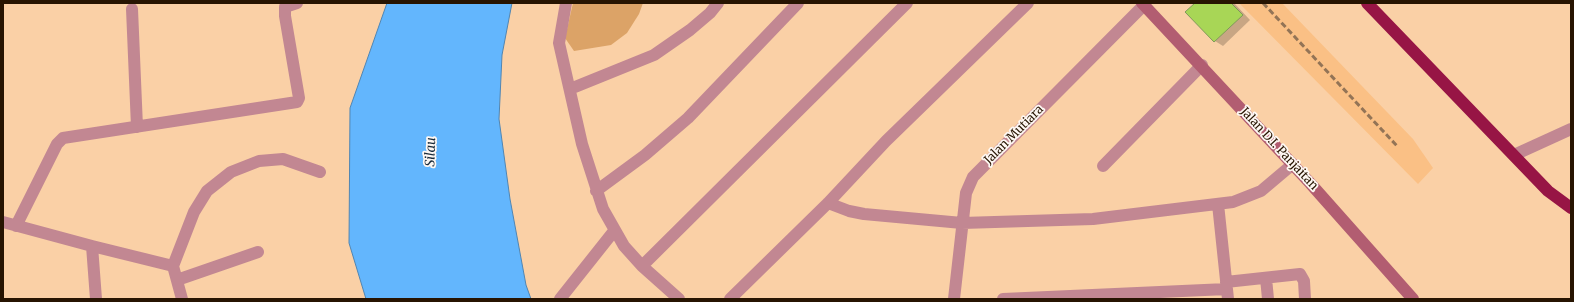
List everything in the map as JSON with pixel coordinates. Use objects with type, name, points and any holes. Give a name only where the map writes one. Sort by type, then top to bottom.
[{"type":"highway","points":[[1367,3],[1548,191],[1571,208]]},
{"type":"main road","name":"Jalan D.I. Panjaitan","points":[[1143,4],[1202,65],[1293,164],[1413,299]]},
{"type":"street","points":[[16,226],[60,140],[297,102],[299,98],[285,16],[286,7],[297,3]]},
{"type":"street","points":[[566,3],[559,43],[582,144],[596,191],[614,231],[624,246],[642,266],[679,299]]},
{"type":"street","points":[[570,88],[654,55],[690,30],[710,13],[718,3]]},
{"type":"street","points":[[596,191],[645,155],[688,118],[798,3]]},
{"type":"street","points":[[642,266],[906,3]]},
{"type":"street","points":[[730,299],[828,203],[886,141],[1028,3]]},
{"type":"street","name":"Jalan Mutiara","points":[[954,299],[966,193],[973,176],[1143,4]]},
{"type":"street","points":[[132,9],[137,127]]},
{"type":"street","points":[[1103,166],[1202,65]]},
{"type":"street","points":[[1514,155],[1571,129]]},
{"type":"street","points":[[182,299],[173,266],[194,212],[207,191],[231,172],[259,161],[283,159],[320,172]]},
{"type":"street","points":[[828,203],[849,211],[864,214],[962,223],[1093,219],[1233,202],[1261,191],[1293,164]]},
{"type":"street","points":[[1218,204],[1227,290]]},
{"type":"street","points":[[3,222],[173,266]]},
{"type":"street","points":[[560,299],[614,231]]},
{"type":"street","points":[[92,246],[96,299]]},
{"type":"street","points":[[177,280],[258,252]]},
{"type":"street","points":[[1003,299],[1188,295],[1227,290],[1266,278],[1300,274],[1304,281],[1305,299]]},
{"type":"street","points":[[1266,278],[1268,299]]},
{"type":"shaded area","points":[[573,3],[643,3],[639,14],[627,33],[611,45],[574,51],[565,38]]},
{"type":"shaded area","points":[[1239,3],[1282,3],[1413,139],[1433,168],[1418,184]]},
{"type":"water","name":"Silau","points":[[387,3],[512,3],[502,55],[499,119],[510,199],[526,285],[531,299],[366,299],[349,243],[350,108]]},
{"type":"building","points":[[1195,3],[1231,3],[1243,15],[1214,42],[1185,12]]},
{"type":"railway","points":[[1263,3],[1398,147]]}]
